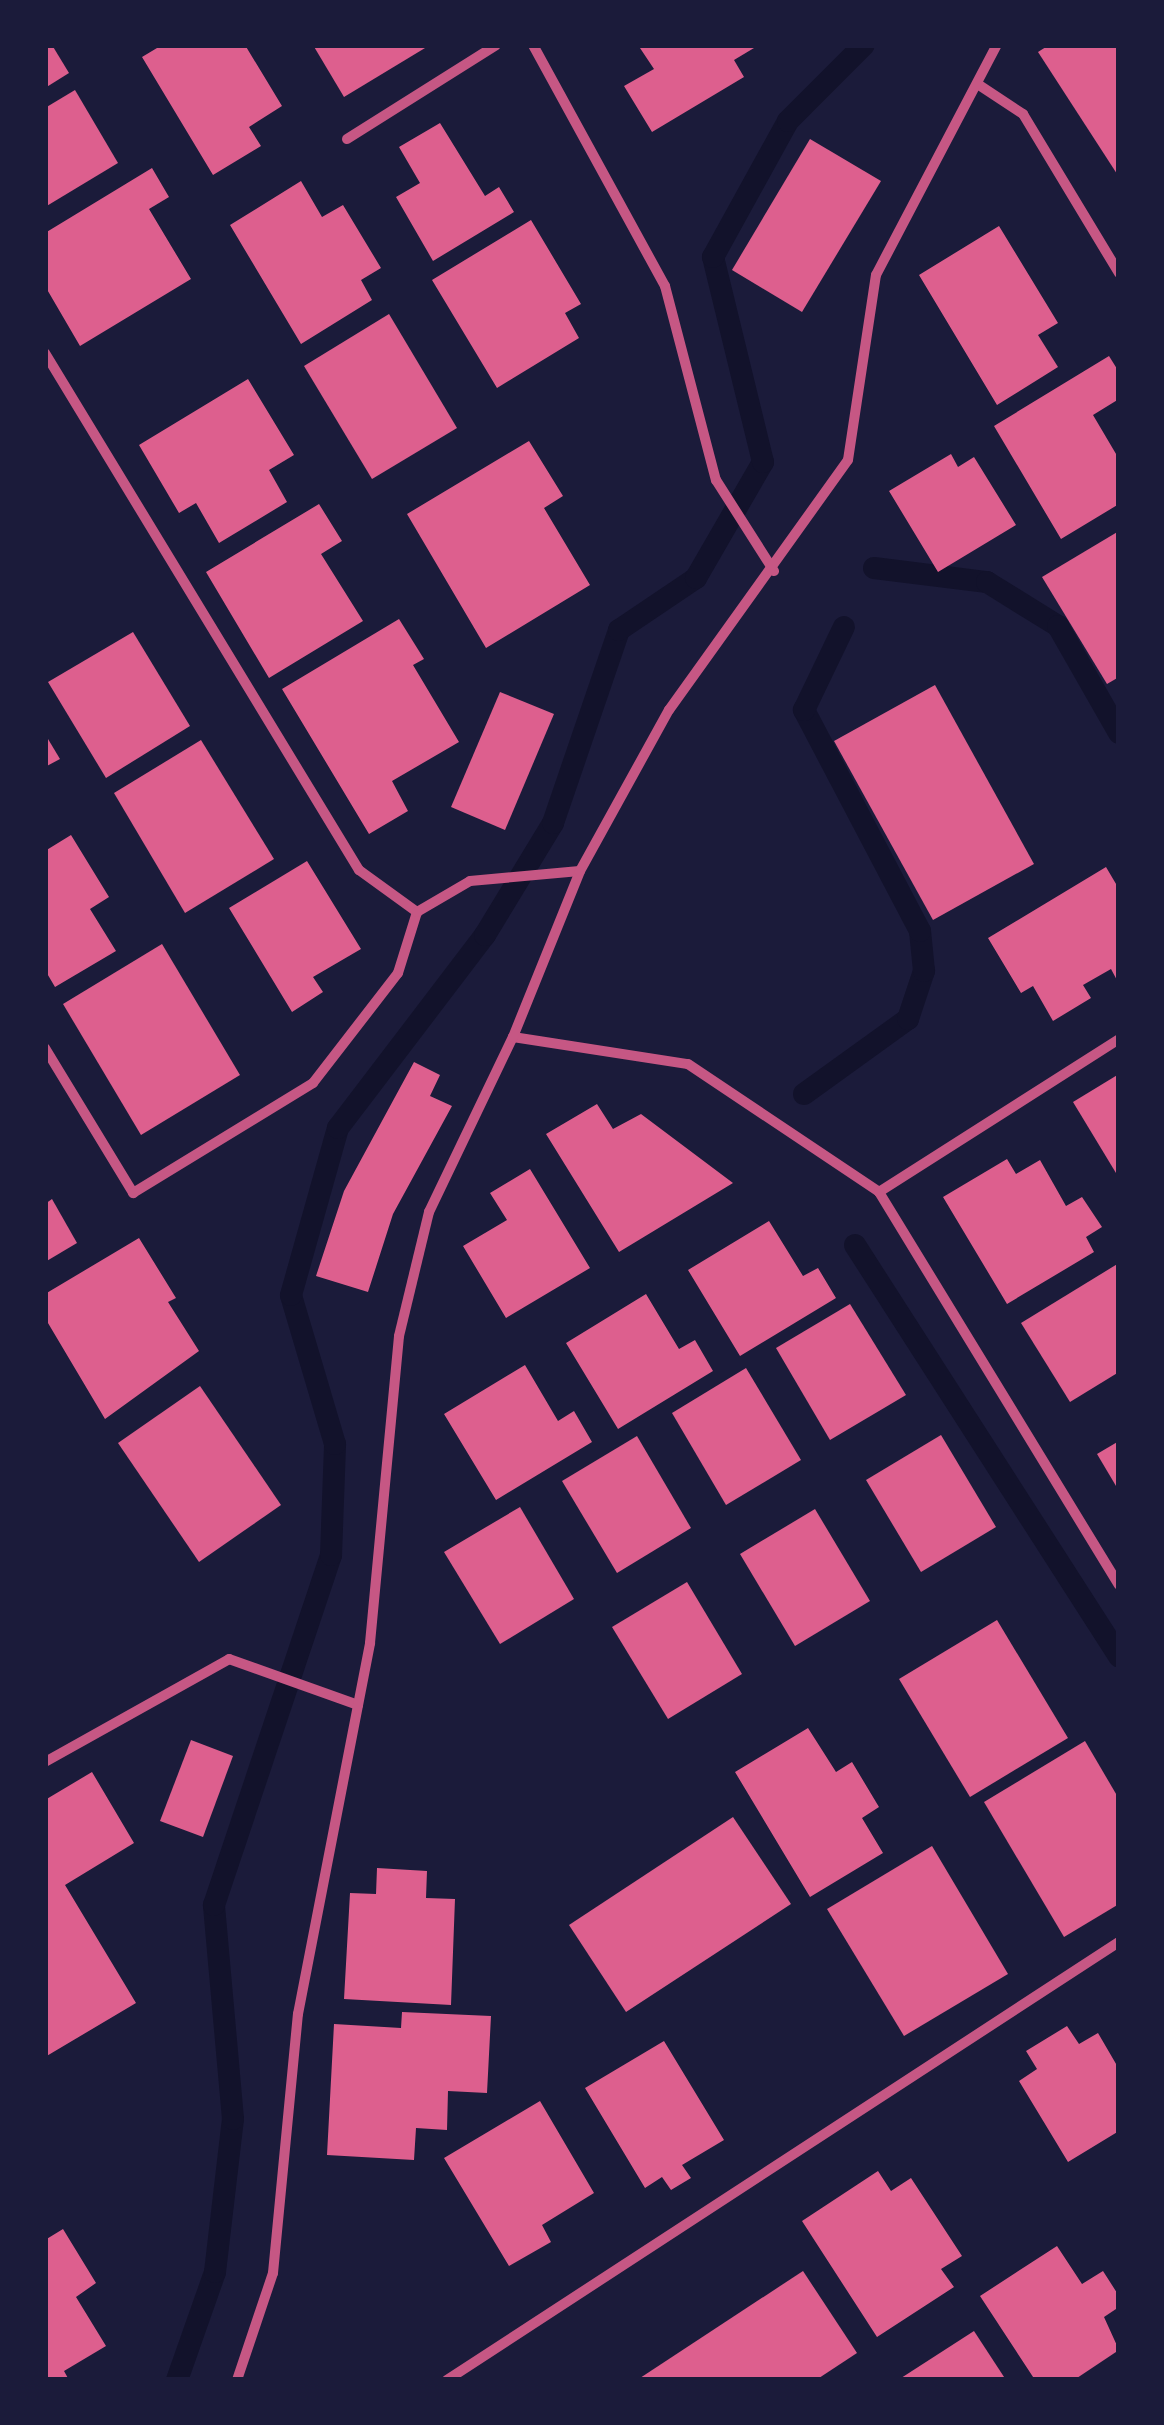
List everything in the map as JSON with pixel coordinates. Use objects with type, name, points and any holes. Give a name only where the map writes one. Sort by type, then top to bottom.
[{"type":"street","points":[[347,139],[496,45]]},
{"type":"street","points":[[533,45],[665,286],[716,480],[774,571]]},
{"type":"street","points":[[237,2380],[273,2273],[298,2014],[370,1643],[399,1336],[429,1212],[513,1038],[580,870],[669,710],[774,571],[848,460],[876,274],[980,85],[997,45]]},
{"type":"street","points":[[980,85],[1023,114],[1119,273]]},
{"type":"street","points":[[45,352],[359,870],[417,912]]},
{"type":"street","points":[[45,1048],[133,1193],[312,1084],[398,973],[417,912],[470,882],[580,870]]},
{"type":"street","points":[[513,1038],[688,1064],[879,1192],[1119,1585]]},
{"type":"street","points":[[879,1192],[1119,1039]]},
{"type":"street","points":[[45,1762],[229,1659],[358,1704]]},
{"type":"street","points":[[447,2380],[1119,1942]]},
{"type":"building","points":[[45,45],[52,45],[69,73],[45,88]]},
{"type":"building","points":[[162,45],[245,45],[282,106],[249,127],[261,146],[213,175],[142,57]]},
{"type":"building","points":[[313,45],[430,45],[344,97]]},
{"type":"building","points":[[638,45],[759,45],[734,60],[744,77],[652,132],[624,86],[654,69]]},
{"type":"building","points":[[1049,45],[1119,45],[1119,177],[1038,52]]},
{"type":"building","points":[[75,90],[118,163],[45,207],[45,108]]},
{"type":"building","points":[[440,123],[485,196],[499,187],[514,212],[433,261],[396,197],[420,183],[399,147]]},
{"type":"building","points":[[810,139],[881,181],[802,312],[732,270]]},
{"type":"building","points":[[152,168],[169,197],[149,209],[191,279],[80,346],[45,286],[45,233]]},
{"type":"building","points":[[301,181],[322,217],[343,205],[381,268],[361,280],[372,300],[301,344],[230,225]]},
{"type":"building","points":[[531,220],[581,304],[565,313],[579,338],[497,388],[432,280]]},
{"type":"building","points":[[999,226],[1058,323],[1038,335],[1058,367],[997,405],[919,275]]},
{"type":"building","points":[[389,314],[457,428],[372,479],[304,366]]},
{"type":"building","points":[[1109,356],[1119,372],[1119,399],[1093,415],[1119,459],[1119,504],[1061,539],[994,426]]},
{"type":"building","points":[[248,379],[294,455],[269,470],[287,502],[219,543],[196,503],[179,513],[139,445]]},
{"type":"building","points":[[529,441],[563,496],[544,508],[590,585],[486,648],[407,514]]},
{"type":"building","points":[[951,454],[958,467],[974,457],[1016,525],[938,572],[889,491]]},
{"type":"building","points":[[319,504],[342,541],[321,554],[363,621],[269,678],[206,572]]},
{"type":"building","points":[[1119,531],[1119,677],[1107,684],[1042,577]]},
{"type":"building","points":[[399,619],[424,659],[413,665],[459,742],[392,781],[408,811],[369,834],[282,689]]},
{"type":"building","points":[[133,632],[190,726],[106,778],[48,682]]},
{"type":"building","points":[[935,685],[1034,864],[933,920],[834,741]]},
{"type":"building","points":[[500,692],[554,714],[505,830],[451,807]]},
{"type":"building","points":[[45,734],[60,759],[45,767]]},
{"type":"building","points":[[201,740],[274,859],[185,913],[114,793]]},
{"type":"building","points":[[71,835],[109,897],[90,909],[116,951],[55,987],[45,970],[45,851]]},
{"type":"building","points":[[307,861],[361,949],[313,977],[323,992],[292,1012],[229,908]]},
{"type":"building","points":[[1106,867],[1119,889],[1119,984],[1111,969],[1083,985],[1091,998],[1053,1021],[1033,986],[1021,993],[988,938]]},
{"type":"building","points":[[162,944],[240,1075],[141,1135],[63,1004]]},
{"type":"building","points":[[414,1062],[440,1075],[430,1096],[452,1106],[393,1214],[368,1292],[316,1276],[344,1191]]},
{"type":"building","points":[[1119,1074],[1119,1178],[1073,1102]]},
{"type":"building","points":[[597,1104],[613,1129],[641,1114],[733,1183],[619,1252],[546,1134]]},
{"type":"building","points":[[1007,1159],[1016,1174],[1040,1160],[1066,1206],[1082,1197],[1102,1227],[1086,1237],[1094,1252],[1007,1304],[943,1197]]},
{"type":"building","points":[[530,1169],[590,1268],[506,1318],[463,1246],[507,1220],[490,1193]]},
{"type":"building","points":[[52,1199],[77,1243],[45,1262],[45,1204]]},
{"type":"building","points":[[769,1221],[803,1276],[818,1268],[836,1298],[740,1356],[688,1270]]},
{"type":"building","points":[[139,1238],[176,1298],[168,1302],[199,1351],[105,1419],[45,1318],[45,1294]]},
{"type":"building","points":[[1119,1263],[1119,1372],[1070,1402],[1021,1323]]},
{"type":"building","points":[[646,1294],[679,1349],[695,1340],[713,1371],[618,1429],[566,1343]]},
{"type":"building","points":[[850,1304],[906,1395],[830,1440],[776,1348]]},
{"type":"building","points":[[525,1365],[558,1421],[574,1411],[592,1442],[496,1500],[444,1414]]},
{"type":"building","points":[[746,1368],[801,1460],[726,1505],[672,1413]]},
{"type":"building","points":[[200,1386],[281,1505],[199,1562],[118,1443]]},
{"type":"building","points":[[941,1435],[996,1527],[921,1572],[866,1480]]},
{"type":"building","points":[[637,1436],[691,1528],[617,1573],[562,1481]]},
{"type":"building","points":[[1119,1441],[1119,1491],[1097,1454]]},
{"type":"building","points":[[520,1507],[574,1599],[500,1644],[444,1552]]},
{"type":"building","points":[[815,1509],[870,1601],[795,1646],[740,1554]]},
{"type":"building","points":[[687,1582],[742,1674],[668,1719],[612,1627]]},
{"type":"building","points":[[997,1620],[1068,1738],[970,1797],[899,1679]]},
{"type":"building","points":[[808,1728],[836,1772],[852,1762],[879,1807],[862,1818],[883,1853],[810,1897],[735,1772]]},
{"type":"building","points":[[191,1740],[233,1756],[203,1837],[160,1821]]},
{"type":"building","points":[[1085,1741],[1119,1799],[1119,1904],[1064,1937],[984,1802]]},
{"type":"building","points":[[92,1772],[134,1843],[65,1885],[136,2003],[45,2057],[45,1800]]},
{"type":"building","points":[[733,1817],[791,1904],[626,2012],[569,1925]]},
{"type":"building","points":[[932,1846],[1008,1974],[904,2036],[827,1909]]},
{"type":"building","points":[[377,1868],[427,1871],[426,1898],[455,1899],[451,2005],[344,1999],[350,1893],[376,1894]]},
{"type":"building","points":[[402,2012],[491,2016],[487,2093],[448,2091],[447,2130],[416,2128],[414,2160],[327,2155],[334,2024],[401,2028]]},
{"type":"building","points":[[1067,2026],[1079,2044],[1098,2033],[1119,2069],[1119,2131],[1068,2162],[1019,2081],[1037,2069],[1026,2051]]},
{"type":"building","points":[[664,2041],[724,2140],[682,2165],[691,2178],[671,2190],[662,2177],[645,2188],[585,2088]]},
{"type":"building","points":[[540,2101],[594,2193],[542,2225],[551,2242],[509,2266],[444,2158]]},
{"type":"building","points":[[878,2171],[891,2191],[911,2178],[962,2256],[941,2269],[954,2287],[877,2337],[802,2221]]},
{"type":"building","points":[[63,2229],[96,2283],[76,2297],[106,2346],[64,2371],[69,2380],[45,2380],[45,2240]]},
{"type":"building","points":[[1057,2246],[1082,2284],[1103,2271],[1119,2296],[1119,2307],[1104,2317],[1119,2350],[1074,2380],[1035,2380],[980,2296]]},
{"type":"building","points":[[803,2271],[857,2353],[816,2380],[637,2380]]},
{"type":"building","points":[[974,2331],[1006,2380],[898,2380]]},
{"type":"waterway","points":[[177,2380],[215,2272],[233,2119],[214,1905],[331,1555],[335,1444],[291,1295],[338,1128],[485,935],[553,823],[619,630],[696,578],[763,462],[713,257],[788,121],[864,45]]},
{"type":"waterway","points":[[874,568],[987,582],[1058,626],[1119,733]]},
{"type":"waterway","points":[[804,1094],[908,1019],[924,971],[920,931],[804,710],[844,627]]},
{"type":"waterway","points":[[855,1245],[1119,1657]]}]
